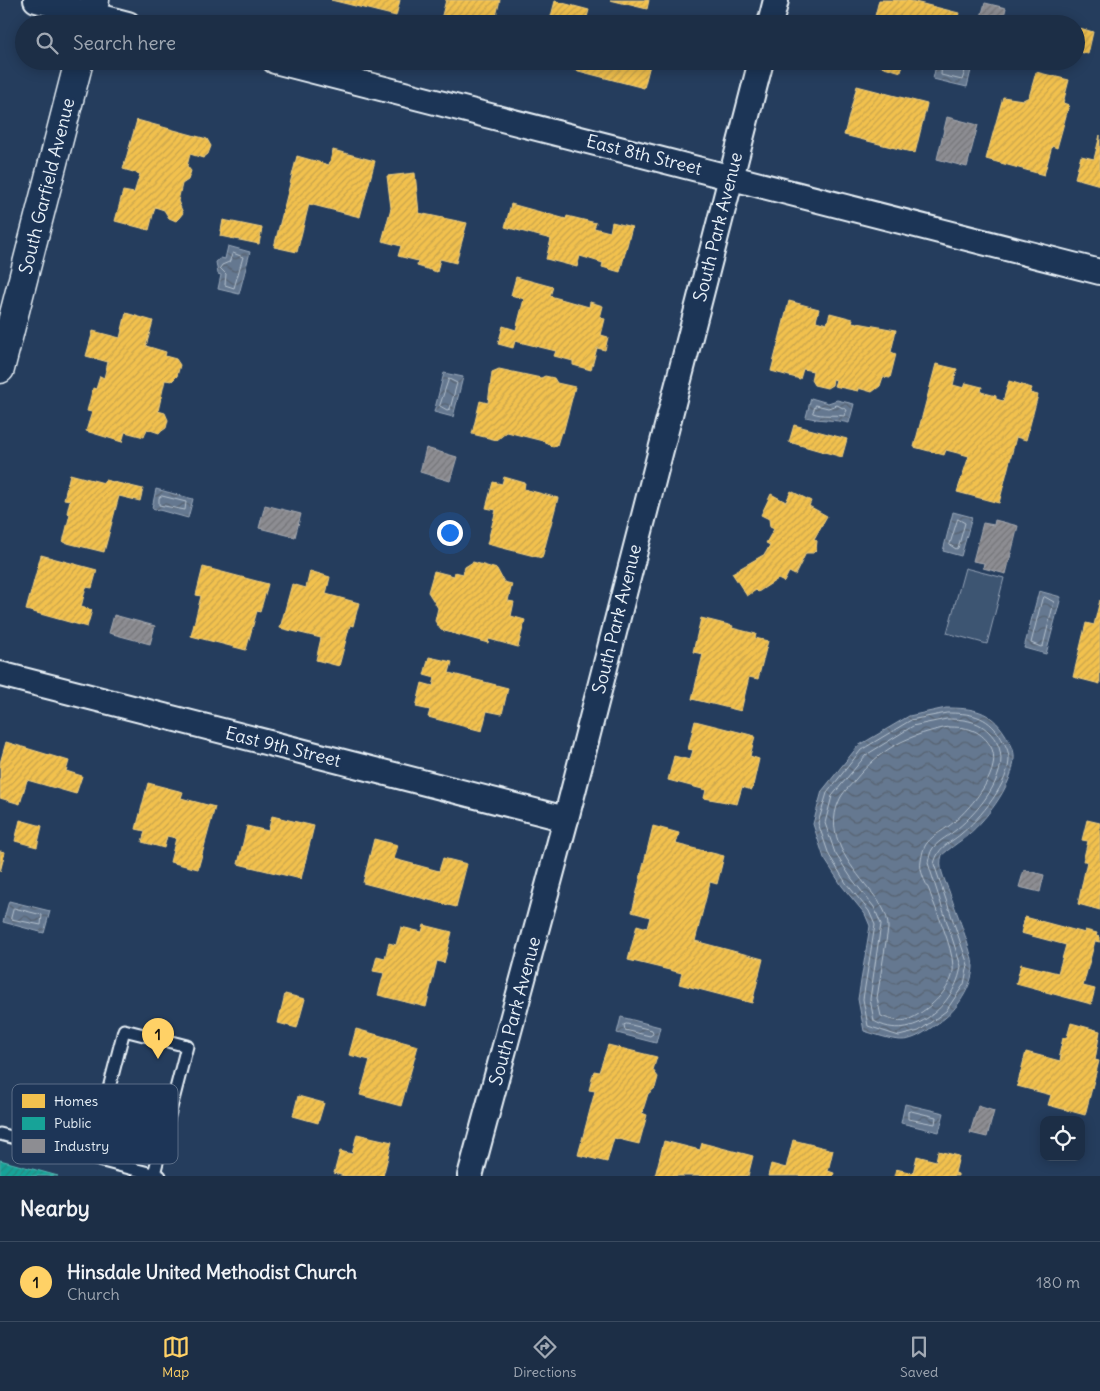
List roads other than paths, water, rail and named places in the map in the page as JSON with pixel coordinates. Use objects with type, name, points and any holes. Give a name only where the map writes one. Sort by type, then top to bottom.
[{"type":"street","points":[[36,0],[92,13]]},
{"type":"street","points":[[772,15],[776,0]]},
{"type":"street","name":"South Garfield Avenue","points":[[0,370],[77,70]]},
{"type":"street","name":"East 8th Street","points":[[310,70],[1100,272]]},
{"type":"street","name":"South Park Avenue","points":[[470,1176],[566,820],[758,70]]},
{"type":"street","name":"East 9th Street","points":[[0,674],[566,820]]},
{"type":"lane","points":[[110,1084],[124,1030],[187,1046],[178,1085]]},
{"type":"lane","points":[[114,1164],[157,1175]]},
{"type":"water","points":[[935,70],[971,70],[967,87],[933,79]]},
{"type":"water","points":[[228,246],[250,252],[239,294],[218,289],[221,275],[218,274],[216,262],[221,258],[225,259]]},
{"type":"water","points":[[444,373],[463,377],[453,417],[434,412]]},
{"type":"water","points":[[811,398],[828,403],[837,400],[854,404],[849,423],[806,417]]},
{"type":"water","points":[[156,489],[193,499],[188,518],[152,508]]},
{"type":"water","points":[[953,512],[972,517],[961,556],[943,551]]},
{"type":"water","points":[[1039,591],[1061,597],[1046,654],[1024,648]]},
{"type":"water","points":[[946,708],[973,710],[987,715],[1005,734],[1014,752],[1014,759],[1012,770],[1003,792],[988,814],[971,832],[942,855],[942,873],[963,929],[972,960],[972,975],[967,990],[953,1011],[941,1021],[920,1035],[897,1040],[864,1031],[858,999],[870,926],[865,914],[842,886],[824,858],[813,824],[822,791],[858,746],[909,716]]},
{"type":"water","points":[[9,901],[50,911],[44,933],[3,922]]},
{"type":"water","points":[[621,1017],[660,1027],[656,1043],[617,1033]]},
{"type":"water","points":[[905,1104],[944,1113],[939,1132],[901,1123]]},
{"type":"place","name":"Hinsdale United Methodist Church","points":[[158,1059]]}]
